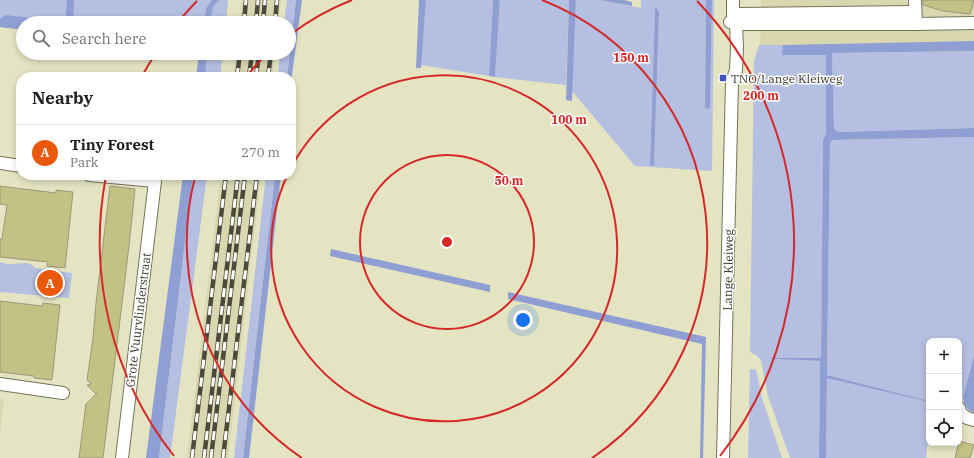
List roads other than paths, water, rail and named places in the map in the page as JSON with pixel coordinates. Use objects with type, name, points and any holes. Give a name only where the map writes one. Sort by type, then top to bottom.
[{"type":"street","name":"Lange Kleiweg","points":[[723,458],[732,82],[728,69],[733,0]]},
{"type":"street","points":[[732,20],[915,12],[974,23]]},
{"type":"street","points":[[0,163],[16,165]]},
{"type":"street","name":"Grote Vuurvlinderstraat","points":[[122,458],[155,182],[136,180]]},
{"type":"street","points":[[0,384],[60,392]]},
{"type":"street","points":[[960,410],[967,418],[974,420]]},
{"type":"railway","points":[[245,16],[246,0]]},
{"type":"railway","points":[[257,16],[258,0]]},
{"type":"railway","points":[[264,16],[265,0]]},
{"type":"railway","points":[[276,16],[277,0]]},
{"type":"railway","points":[[238,72],[239,60]]},
{"type":"railway","points":[[250,72],[251,60]]},
{"type":"railway","points":[[257,72],[258,60]]},
{"type":"railway","points":[[269,72],[270,60]]},
{"type":"railway","points":[[192,458],[225,180]]},
{"type":"railway","points":[[204,458],[237,180]]},
{"type":"railway","points":[[211,458],[244,180]]},
{"type":"railway","points":[[223,458],[256,180]]},
{"type":"place","name":"TNO/Lange Kleiweg","points":[[723,78]]},
{"type":"place","name":"Tiny Forest","points":[[50,283]]}]
